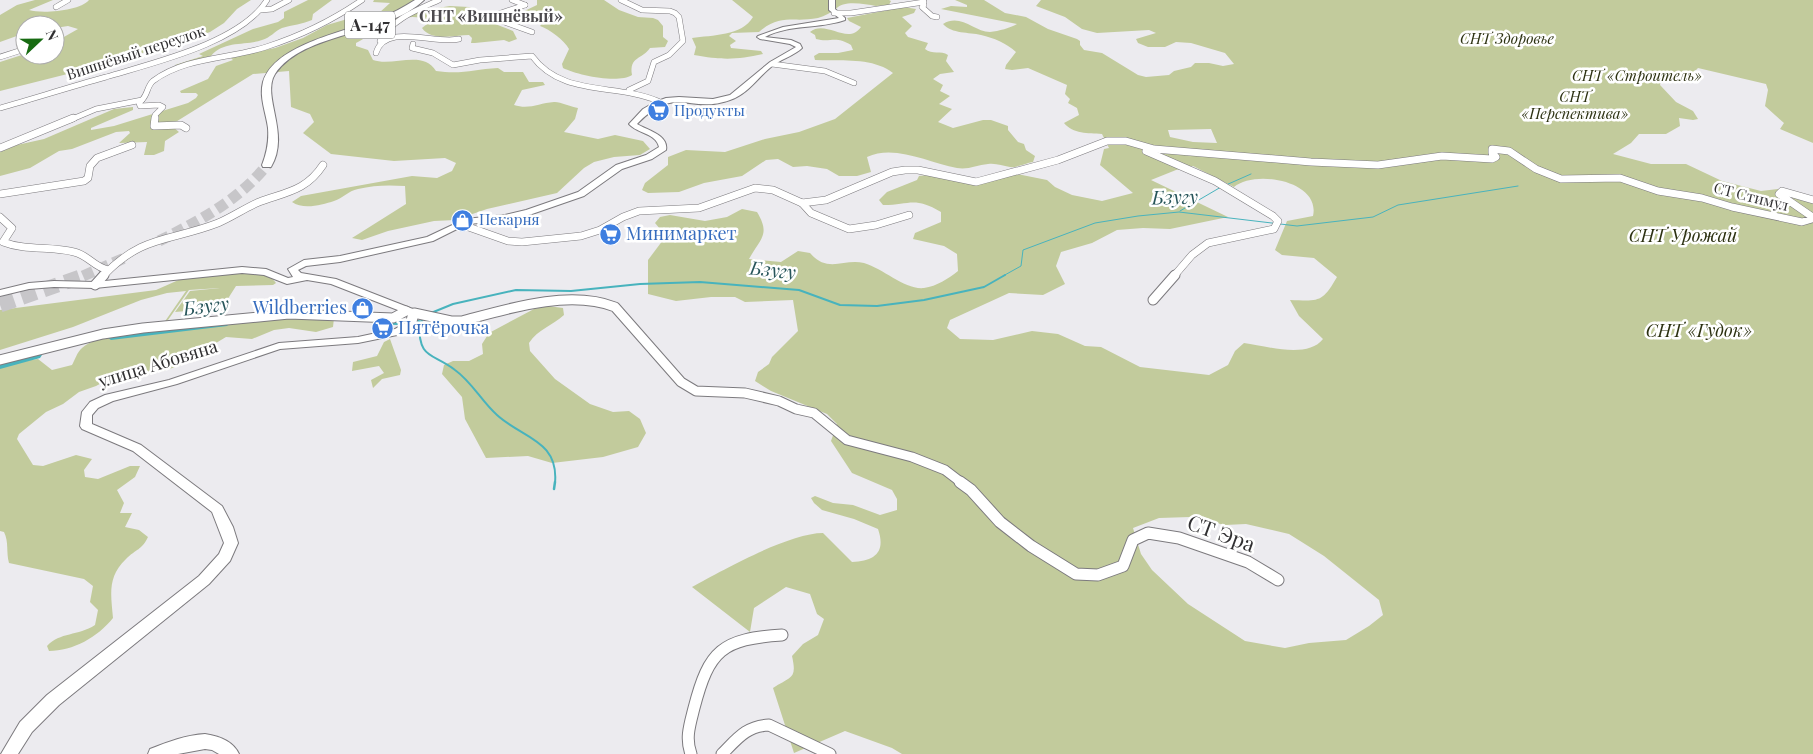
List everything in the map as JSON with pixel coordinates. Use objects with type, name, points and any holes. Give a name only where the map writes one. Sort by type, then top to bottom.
[{"type":"highway","name":"А-147","points":[[267,165],[273,152],[275,139],[266,95],[269,78],[281,63],[305,49],[393,16],[420,0]]},
{"type":"street","points":[[56,7],[68,0]]},
{"type":"street","name":"Вишнёвый переулок","points":[[0,108],[175,56],[229,33],[261,10],[267,0]]},
{"type":"street","points":[[261,10],[272,9],[289,0]]},
{"type":"street","points":[[186,128],[181,125],[154,126],[155,115],[163,107],[140,106],[139,103],[146,96],[152,82],[167,72],[201,61],[247,53],[274,44],[334,19],[362,0]]},
{"type":"street","points":[[376,53],[376,46],[384,32],[394,22],[439,0]]},
{"type":"street","points":[[512,0],[525,5],[495,15],[494,18],[532,32]]},
{"type":"street","points":[[621,0],[642,10],[670,11],[675,13],[679,17],[683,41],[669,55],[654,62],[648,82],[629,90]]},
{"type":"street","points":[[413,44],[412,48],[433,53],[452,65],[480,60],[532,56],[545,72],[565,82],[629,90],[645,94],[658,101],[726,99],[733,96],[772,64],[796,50],[799,46],[791,42],[764,39],[760,37],[762,34],[774,30],[834,22],[843,19],[834,13],[832,0]]},
{"type":"street","points":[[834,13],[857,12],[923,1],[922,7],[937,18]]},
{"type":"street","points":[[380,41],[410,36],[446,42],[459,39]]},
{"type":"street","points":[[0,57],[15,52]]},
{"type":"street","points":[[167,72],[164,70],[175,56]]},
{"type":"street","points":[[772,64],[818,70],[848,79],[854,83]]},
{"type":"street","points":[[0,148],[96,109],[142,100]]},
{"type":"street","points":[[414,317],[358,290],[333,281],[304,278],[295,274],[293,270],[304,263],[340,259],[379,248],[430,239],[470,221],[505,218],[523,214],[586,191],[619,167],[659,152],[663,148],[660,140],[633,124],[658,101]]},
{"type":"street","points":[[460,224],[508,241],[522,242],[580,236],[600,230],[638,211],[699,208],[755,188],[773,190],[802,203],[826,200],[892,172],[905,170],[918,170],[976,182],[1058,160],[1107,141],[1150,152],[1215,180],[1273,216],[1277,223],[1274,229],[1208,243],[1188,259],[1171,282],[1153,300]]},
{"type":"street","name":"СТ Стимул","points":[[1107,141],[1126,142],[1154,149],[1360,164],[1389,164],[1431,157],[1492,159],[1496,157],[1492,153],[1492,149],[1508,151],[1536,169],[1561,179],[1580,180],[1613,177],[1674,194],[1702,198],[1740,209],[1802,222],[1812,219],[1811,216],[1779,194],[1782,191],[1813,200]]},
{"type":"street","points":[[0,194],[84,181],[88,178],[90,166],[94,160],[132,145]]},
{"type":"street","points":[[95,285],[108,270],[129,253],[150,242],[203,228],[234,217],[260,202],[295,191],[318,174],[323,165]]},
{"type":"street","points":[[802,203],[807,212],[833,221],[843,228],[877,224],[909,215]]},
{"type":"street","points":[[0,216],[12,228],[4,242],[8,244],[19,248],[83,254],[97,267],[108,270]]},
{"type":"street","points":[[0,294],[30,286],[54,284],[95,285],[242,270],[266,272],[284,281],[304,278]]},
{"type":"street","name":"СТ Эра","points":[[414,317],[462,320],[527,304],[550,301],[602,302],[615,307],[681,382],[696,392],[745,393],[779,401],[796,409],[814,413],[847,440],[912,457],[945,470],[971,490],[1000,522],[1031,546],[1076,574],[1098,575],[1123,566],[1133,540],[1148,532],[1179,538],[1217,549],[1248,562],[1278,580]]},
{"type":"street","points":[[0,360],[122,331],[289,314],[392,318],[414,317]]},
{"type":"street","name":"улица Абовяна","points":[[10,754],[26,727],[53,700],[204,580],[225,557],[231,543],[217,509],[137,448],[86,426],[86,415],[94,405],[109,398],[199,374],[270,348],[373,338],[398,332],[414,317]]},
{"type":"street","points":[[691,754],[687,746],[696,703],[706,669],[719,652],[736,641],[755,637],[782,635]]},
{"type":"street","points":[[722,754],[746,730],[759,725],[769,725],[830,754]]},
{"type":"street","points":[[156,754],[199,741],[223,745],[231,754]]},
{"type":"green space","points":[[35,0],[53,0],[29,10],[43,12],[78,7],[89,0],[251,0],[237,9],[224,23],[210,32],[173,46],[154,49],[119,61],[0,91],[0,62],[15,57],[15,65],[65,65],[65,36],[78,29],[65,26],[65,15],[15,15],[15,37],[0,42],[0,15],[17,5]]},
{"type":"green space","points":[[308,0],[332,0],[313,14],[312,20],[305,23],[282,28],[268,38],[256,42],[229,45],[216,51],[211,56],[175,65],[203,56],[199,54],[253,29],[278,22],[284,18],[284,12]]},
{"type":"green space","points":[[374,0],[423,0],[415,7],[425,10],[450,6],[469,7],[476,10],[490,22],[513,31],[517,39],[509,42],[504,40],[471,43],[472,38],[469,35],[431,35],[422,28],[427,24],[427,20],[408,17],[390,23],[356,43],[356,46],[368,50],[373,60],[381,62],[423,61],[430,64],[436,71],[445,72],[498,68],[504,72],[523,72],[529,82],[543,82],[545,85],[522,90],[514,105],[529,107],[556,102],[578,108],[575,119],[564,132],[598,139],[615,135],[643,141],[650,149],[640,155],[614,157],[594,162],[584,168],[557,193],[487,209],[455,220],[434,221],[388,231],[362,240],[352,238],[406,204],[405,186],[382,186],[354,190],[334,201],[313,206],[302,206],[292,202],[301,196],[412,176],[437,178],[452,171],[456,163],[445,158],[394,161],[331,154],[303,133],[314,122],[310,114],[291,107],[289,71],[253,74],[174,123],[173,127],[179,132],[165,141],[164,151],[154,155],[144,155],[147,142],[119,143],[130,133],[129,131],[116,132],[72,149],[59,151],[30,168],[0,176],[0,152],[17,145],[44,139],[114,109],[133,107],[133,110],[91,128],[91,130],[114,126],[188,103],[198,95],[196,93],[181,93],[180,91],[208,79],[216,66],[233,60],[230,57],[275,48],[303,38],[327,25],[344,20],[356,13],[379,13],[390,3],[373,2]]},
{"type":"green space","points":[[537,0],[604,0],[619,10],[638,17],[658,20],[663,26],[663,37],[668,41],[665,47],[650,48],[634,61],[632,64],[632,75],[626,78],[598,78],[578,73],[563,68],[562,64],[569,49],[556,35],[540,26],[547,18],[519,16],[518,14],[537,5]]},
{"type":"green space","points":[[732,0],[891,1],[889,5],[879,6],[854,3],[844,4],[818,18],[774,22],[759,32],[732,33],[729,36],[736,41],[730,45],[731,48],[761,51],[763,54],[729,59],[694,55],[696,47],[692,38],[726,34],[742,28],[753,17]]},
{"type":"green space","points":[[955,0],[984,0],[1005,13],[1026,17],[1048,29],[1077,39],[1084,50],[1102,53],[1138,75],[1146,77],[1169,75],[1174,71],[1191,67],[1195,63],[1223,66],[1234,64],[1225,53],[1191,43],[1176,42],[1165,47],[1148,47],[1138,43],[1136,39],[1156,33],[1149,30],[1097,33],[1082,29],[1065,17],[1036,6],[1041,0],[1813,0],[1813,143],[1780,129],[1784,123],[1765,106],[1768,90],[1766,84],[1698,68],[1686,76],[1661,81],[1660,85],[1676,102],[1693,111],[1698,119],[1679,118],[1680,126],[1666,134],[1639,134],[1631,143],[1613,154],[1651,164],[1686,164],[1722,181],[1761,191],[1789,190],[1813,198],[1813,754],[902,754],[892,748],[845,731],[794,753],[773,688],[792,676],[794,669],[792,656],[803,644],[818,635],[824,619],[817,614],[810,594],[786,587],[754,608],[750,632],[692,587],[756,554],[793,539],[809,535],[823,533],[852,562],[867,560],[877,554],[881,544],[878,529],[854,519],[822,510],[811,498],[815,496],[833,503],[853,505],[880,515],[897,510],[897,499],[892,490],[852,473],[831,441],[837,424],[827,414],[771,391],[755,381],[758,372],[769,364],[772,357],[798,331],[793,300],[745,302],[735,297],[711,297],[676,301],[648,294],[648,260],[666,236],[655,223],[660,217],[670,215],[705,221],[727,217],[742,209],[757,212],[764,232],[749,259],[781,262],[798,251],[810,253],[823,263],[864,263],[909,286],[924,288],[942,282],[958,271],[957,254],[944,246],[913,239],[915,233],[941,222],[941,212],[924,204],[912,202],[883,205],[879,200],[887,192],[917,180],[919,176],[928,175],[974,185],[1017,174],[1047,180],[1055,187],[1072,195],[1102,201],[1133,193],[1100,165],[1104,149],[1109,148],[1102,134],[1076,131],[1064,123],[1079,115],[1077,108],[1068,103],[1070,99],[1065,94],[1067,85],[1028,68],[1005,69],[1016,52],[1004,43],[976,34],[951,30],[943,24],[950,21],[962,22],[990,32],[1017,24],[941,9],[951,6],[967,7],[967,5]],"holes":[[[1211,129],[1217,143],[1193,142],[1170,137],[1168,130]],[[1193,166],[1234,187],[1256,179],[1270,179],[1297,187],[1307,194],[1313,204],[1313,216],[1287,221],[1275,250],[1282,255],[1314,258],[1337,277],[1327,292],[1319,299],[1290,300],[1299,316],[1323,339],[1316,345],[1297,350],[1286,350],[1244,343],[1235,351],[1228,365],[1209,375],[1140,367],[1101,347],[1085,346],[1058,334],[1032,331],[993,340],[960,339],[947,328],[950,320],[1009,293],[1043,295],[1065,284],[1056,266],[1061,252],[1092,243],[1117,230],[1143,228],[1170,229],[1228,217],[1151,180],[1176,170]],[[1190,517],[1225,525],[1246,524],[1289,534],[1324,556],[1379,600],[1383,615],[1346,640],[1309,643],[1285,648],[1245,641],[1188,604],[1152,570],[1141,554],[1133,528],[1159,518]]]},
{"type":"green space","points":[[904,7],[916,9],[914,13],[902,17],[912,26],[905,33],[908,37],[928,43],[925,49],[928,51],[948,55],[946,61],[954,72],[940,74],[933,79],[943,85],[940,91],[950,96],[939,104],[952,109],[938,122],[953,128],[983,120],[991,120],[1008,126],[1008,130],[1018,142],[1024,144],[1026,150],[1035,156],[1033,162],[1012,167],[991,164],[961,168],[946,166],[900,153],[889,153],[867,157],[871,172],[857,176],[839,176],[827,169],[807,166],[793,167],[778,159],[766,160],[742,176],[704,183],[679,192],[648,193],[642,190],[645,183],[668,165],[668,157],[686,150],[725,152],[765,139],[799,132],[835,119],[893,73],[876,64],[866,62],[815,60],[814,56],[819,53],[838,53],[853,50],[851,45],[846,42],[816,39],[815,35],[810,32],[823,28],[843,34],[850,34],[856,32],[861,27],[847,18]]},
{"type":"green space","points":[[254,273],[269,276],[276,283],[273,285],[236,286],[222,308],[175,312],[190,291],[220,288],[189,290],[161,330],[283,315],[334,318],[333,327],[316,332],[289,328],[274,330],[252,339],[226,337],[216,343],[200,359],[163,371],[147,374],[133,371],[117,375],[79,392],[63,404],[46,412],[19,434],[17,439],[33,465],[43,466],[76,455],[92,459],[84,470],[85,477],[98,479],[130,466],[140,466],[135,477],[117,490],[124,503],[120,513],[132,513],[125,527],[139,530],[148,537],[141,547],[126,559],[116,573],[112,587],[113,618],[100,631],[84,642],[67,649],[49,651],[47,646],[58,638],[95,625],[98,610],[90,602],[93,586],[84,579],[9,563],[6,536],[4,532],[0,531],[0,364],[38,359],[52,370],[72,365],[80,350],[89,343],[108,337],[159,330],[186,291],[167,293],[141,300],[73,327],[0,350],[0,310],[156,290],[183,278]]},
{"type":"green space","points":[[548,306],[563,308],[564,315],[533,338],[529,343],[530,351],[555,379],[590,404],[613,412],[629,411],[640,419],[646,433],[638,447],[603,457],[552,463],[528,456],[486,458],[465,419],[462,397],[442,374],[444,365],[453,361],[469,361],[483,354],[482,344],[489,333],[534,309]]},
{"type":"green space","points":[[390,339],[401,370],[400,375],[382,379],[373,388],[371,380],[384,373],[379,366],[352,371],[353,362],[377,356],[384,342]]},
{"type":"waterway","points":[[1226,185],[1251,174]]},
{"type":"waterway","name":"Бзугу","points":[[1003,276],[1021,266],[1023,250],[1095,223],[1179,212],[1297,226],[1373,217],[1398,205],[1518,186]]},
{"type":"waterway","points":[[1180,211],[1221,187]]},
{"type":"waterway","name":"Бзугу","points":[[431,313],[453,304],[516,290],[571,291],[640,284],[700,282],[799,290],[840,305],[877,306],[924,300],[984,287],[1005,275]]},
{"type":"waterway","points":[[425,318],[419,323],[421,343],[424,349],[428,354],[447,364],[461,375],[497,415],[545,449],[551,457],[555,469],[555,482]]},
{"type":"waterway","name":"Бзугу","points":[[379,322],[419,323]]},
{"type":"waterway","name":"Бзугу","points":[[111,336],[223,324]]},
{"type":"waterway","name":"Бзугу","points":[[0,365],[36,355]]},
{"type":"waterway","points":[[554,489],[555,482]]},
{"type":"tunnel","points":[[159,241],[189,226],[231,200],[256,178],[267,165]]},
{"type":"tunnel","points":[[83,276],[127,257]]},
{"type":"tunnel","points":[[0,305],[86,275]]},
{"type":"place","name":"Продукты","points":[[658,111]]},
{"type":"place","name":"Пекарня","points":[[463,220]]},
{"type":"place","name":"Минимаркет","points":[[610,234]]},
{"type":"place","name":"Wildberries","points":[[363,308]]},
{"type":"place","name":"Пятёрочка","points":[[382,328]]},
{"type":"district","name":"СНТ «Вишнёвый»","points":[[491,16]]},
{"type":"park label","name":"СНТ Здоровье","points":[[1507,39]]},
{"type":"park label","name":"СНТ «Строитель»","points":[[1637,76]]},
{"type":"park label","name":"СНТ «Перспектива»","points":[[1575,106]]},
{"type":"park label","name":"СНТ Урожай","points":[[1683,236]]},
{"type":"park label","name":"СНТ «Гудок»","points":[[1699,331]]}]
